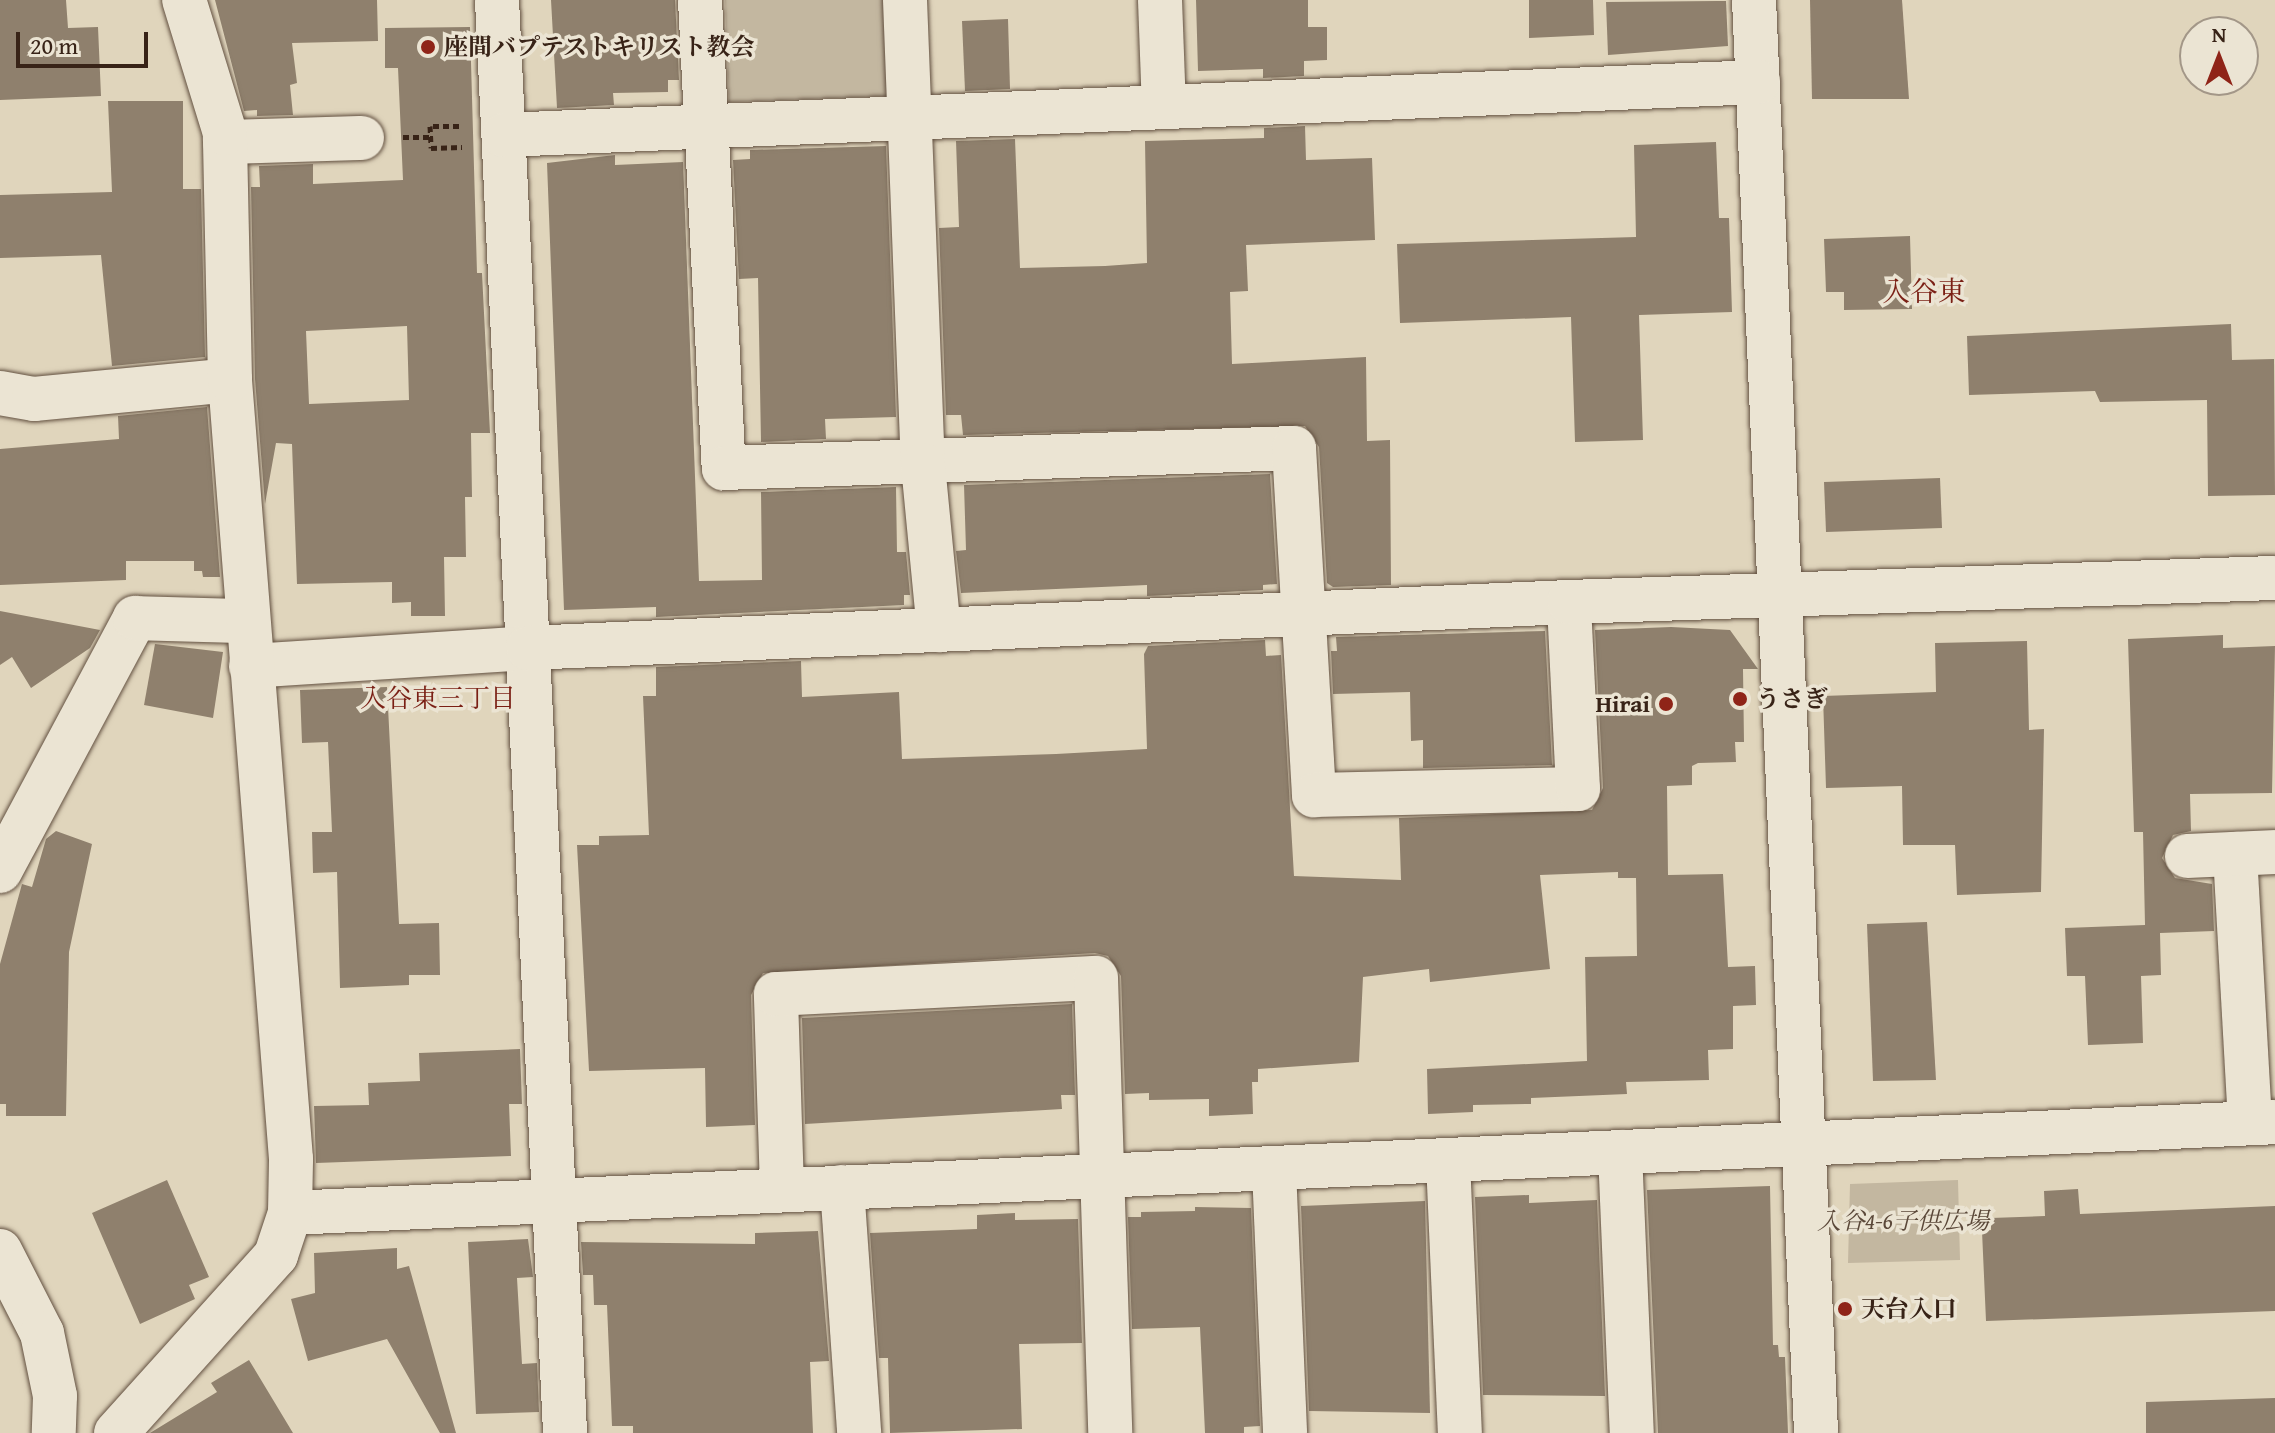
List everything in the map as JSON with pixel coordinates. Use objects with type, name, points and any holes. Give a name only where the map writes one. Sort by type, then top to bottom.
[{"type":"street","points":[[116,1433],[276,1255],[290,1213],[291,1159],[245,621],[230,380],[225,142],[184,0]]},
{"type":"street","points":[[497,0],[565,1433]]},
{"type":"street","points":[[700,0],[704,127],[724,468],[923,465],[1294,448],[1314,795],[1578,789],[1569,602]]},
{"type":"street","points":[[905,0],[923,465],[939,630]]},
{"type":"street","points":[[1160,0],[1164,107]]},
{"type":"street","points":[[1754,0],[1816,1433]]},
{"type":"street","points":[[504,135],[1758,82]]},
{"type":"street","points":[[225,142],[362,138]]},
{"type":"street","points":[[0,393],[34,399],[230,380]]},
{"type":"street","points":[[251,666],[528,648],[1304,613],[1780,593],[2275,578]]},
{"type":"street","points":[[0,871],[135,618],[245,621]]},
{"type":"street","points":[[290,1213],[2262,1122],[2255,853],[2187,856]]},
{"type":"street","points":[[782,1189],[776,994],[1096,978],[1099,1176],[1110,1433]]},
{"type":"street","points":[[1620,1152],[1632,1433]]},
{"type":"street","points":[[1448,1161],[1460,1433]]},
{"type":"street","points":[[1274,1169],[1285,1433]]},
{"type":"street","points":[[842,1187],[859,1433]]},
{"type":"street","points":[[0,1251],[42,1333],[55,1396],[54,1433]]},
{"type":"path","points":[[430,126],[431,148]]},
{"type":"green space","points":[[725,0],[886,0],[890,96],[729,102]]},
{"type":"green space","name":"入谷4-6子供広場","points":[[1958,1180],[1960,1260],[1848,1263],[1850,1184]]},
{"type":"building","points":[[0,0],[66,0],[68,28],[98,27],[101,96],[0,100]]},
{"type":"building","points":[[215,0],[377,0],[378,41],[292,43],[297,83],[290,85],[293,115],[257,116],[257,110],[244,111]]},
{"type":"building","points":[[551,0],[675,0],[679,80],[668,80],[668,92],[613,93],[614,105],[557,108]]},
{"type":"building","points":[[1196,0],[1308,0],[1308,27],[1327,27],[1327,60],[1304,61],[1304,76],[1263,78],[1263,69],[1198,71]]},
{"type":"building","points":[[1529,0],[1593,0],[1594,35],[1529,38]]},
{"type":"building","points":[[1810,0],[1902,0],[1909,99],[1812,99]]},
{"type":"building","points":[[1726,1],[1728,46],[1608,55],[1606,2]]},
{"type":"building","points":[[1008,19],[1010,89],[965,91],[962,21]]},
{"type":"building","points":[[470,27],[477,273],[482,273],[490,433],[471,433],[472,497],[465,497],[466,557],[444,557],[445,616],[411,616],[411,602],[392,603],[392,582],[297,584],[292,444],[276,443],[265,504],[255,379],[251,187],[260,187],[259,166],[313,164],[313,184],[403,180],[398,68],[385,68],[385,28]],"holes":[[[407,326],[409,400],[309,404],[306,331]]]},
{"type":"building","points":[[108,101],[183,101],[183,189],[201,189],[205,357],[112,366],[101,255],[0,258],[0,195],[112,192]]},
{"type":"building","points":[[1305,126],[1306,160],[1372,158],[1375,240],[1246,245],[1248,291],[1230,292],[1232,364],[1366,357],[1367,441],[1390,440],[1391,585],[1333,587],[1327,583],[1319,447],[1305,426],[963,435],[961,415],[946,415],[939,228],[959,227],[956,141],[1015,139],[1020,268],[1105,266],[1147,263],[1145,141],[1264,138],[1264,128]]},
{"type":"building","points":[[1716,142],[1719,218],[1729,218],[1732,312],[1639,315],[1643,440],[1575,442],[1571,317],[1400,323],[1397,244],[1636,237],[1634,145]]},
{"type":"building","points":[[886,146],[896,417],[825,419],[826,439],[761,442],[758,278],[739,279],[733,160],[750,159],[750,150]]},
{"type":"building","points":[[615,155],[615,165],[683,162],[699,581],[762,580],[761,492],[896,487],[897,552],[906,552],[910,595],[904,595],[904,605],[656,617],[656,607],[564,610],[547,163]]},
{"type":"building","points":[[1910,236],[1912,309],[1844,310],[1844,292],[1826,292],[1824,239]]},
{"type":"building","points":[[2231,324],[2232,360],[2274,359],[2275,495],[2208,496],[2207,400],[2100,402],[2095,391],[1969,395],[1967,336]]},
{"type":"building","points":[[207,407],[220,577],[203,577],[202,571],[194,571],[194,561],[126,561],[126,580],[0,585],[0,449],[119,439],[118,416]]},
{"type":"building","points":[[1270,474],[1277,584],[1263,585],[1263,590],[1147,596],[1147,585],[961,593],[956,551],[966,550],[964,485]]},
{"type":"building","points":[[1940,478],[1942,528],[1826,532],[1824,482]]},
{"type":"building","points":[[0,611],[100,630],[90,648],[31,688],[12,657],[0,665]]},
{"type":"building","points":[[1671,627],[1730,630],[1758,669],[1743,669],[1744,742],[1735,742],[1736,762],[1698,763],[1692,766],[1692,785],[1667,786],[1668,875],[1723,874],[1728,967],[1755,966],[1756,1005],[1733,1006],[1733,1049],[1708,1050],[1709,1080],[1626,1082],[1627,1094],[1531,1098],[1531,1104],[1473,1105],[1473,1112],[1428,1114],[1427,1069],[1587,1061],[1585,957],[1637,956],[1636,878],[1618,878],[1618,872],[1540,875],[1550,969],[1430,982],[1429,969],[1363,977],[1359,1062],[1258,1069],[1258,1082],[1252,1082],[1253,1114],[1209,1116],[1209,1099],[1149,1100],[1149,1093],[1125,1094],[1121,976],[1108,956],[1095,953],[763,973],[751,995],[755,1125],[706,1127],[705,1068],[589,1071],[577,845],[599,845],[599,836],[649,835],[643,696],[656,696],[656,667],[801,661],[802,697],[899,692],[902,759],[1056,754],[1147,749],[1144,654],[1148,646],[1265,640],[1266,656],[1281,655],[1294,876],[1401,880],[1399,818],[1592,810],[1603,788],[1595,630]]},
{"type":"building","points":[[1545,631],[1552,765],[1423,768],[1423,740],[1411,741],[1410,692],[1333,694],[1331,651],[1337,651],[1336,637]]},
{"type":"building","points":[[2223,635],[2223,648],[2275,646],[2272,793],[2190,794],[2191,831],[2173,835],[2162,858],[2175,878],[2212,884],[2214,931],[2160,933],[2161,975],[2141,976],[2143,1043],[2088,1045],[2085,976],[2067,976],[2065,928],[2145,925],[2143,832],[2134,832],[2128,639]]},
{"type":"building","points":[[2027,641],[2029,730],[2044,729],[2041,892],[1957,895],[1955,845],[1903,845],[1902,786],[1826,788],[1823,696],[1936,692],[1935,643]]},
{"type":"building","points":[[155,644],[223,652],[213,718],[144,705]]},
{"type":"building","points":[[387,687],[399,924],[439,923],[440,975],[409,975],[409,985],[340,988],[337,872],[313,873],[312,832],[332,832],[328,742],[302,743],[300,690]]},
{"type":"building","points":[[56,831],[92,844],[69,952],[66,1116],[6,1116],[6,1104],[0,1104],[0,964],[22,884],[32,887],[46,839]]},
{"type":"building","points":[[1927,922],[1936,1080],[1873,1081],[1867,924]]},
{"type":"building","points":[[1072,1004],[1075,1095],[1061,1095],[1062,1109],[805,1124],[802,1018]]},
{"type":"building","points":[[520,1049],[522,1104],[509,1104],[511,1156],[316,1163],[314,1106],[369,1105],[368,1083],[420,1081],[419,1053]]},
{"type":"building","points":[[167,1180],[209,1277],[189,1285],[195,1299],[140,1324],[92,1213]]},
{"type":"building","points":[[1770,1186],[1773,1345],[1778,1345],[1779,1357],[1785,1357],[1788,1433],[1658,1433],[1647,1190]]},
{"type":"building","points":[[2078,1189],[2080,1214],[2275,1206],[2275,1311],[1986,1321],[1982,1231],[1991,1230],[1991,1218],[2045,1216],[2044,1191]]},
{"type":"building","points":[[1529,1195],[1529,1203],[1597,1200],[1605,1396],[1483,1395],[1475,1197]]},
{"type":"building","points":[[1425,1201],[1430,1413],[1309,1411],[1301,1206]]},
{"type":"building","points":[[1195,1207],[1251,1208],[1260,1426],[1244,1427],[1244,1433],[1205,1433],[1200,1327],[1132,1329],[1128,1217],[1141,1217],[1141,1212],[1195,1211]]},
{"type":"building","points":[[1015,1213],[1015,1220],[1078,1219],[1082,1343],[1019,1344],[1022,1429],[890,1433],[888,1358],[879,1358],[870,1233],[977,1229],[977,1215]]},
{"type":"building","points":[[818,1231],[829,1361],[810,1362],[813,1433],[633,1433],[633,1426],[612,1426],[607,1305],[594,1305],[593,1275],[583,1275],[581,1242],[755,1244],[755,1233]]},
{"type":"building","points":[[528,1239],[533,1277],[517,1278],[522,1364],[537,1363],[539,1412],[476,1414],[468,1242]]},
{"type":"building","points":[[397,1248],[397,1269],[409,1266],[456,1433],[440,1433],[387,1339],[308,1361],[291,1299],[315,1293],[314,1253]]},
{"type":"building","points":[[249,1360],[293,1433],[150,1433],[217,1392],[211,1383]]},
{"type":"building","points":[[2275,1398],[2275,1433],[2146,1433],[2146,1402]]},
{"type":"place","name":"座間バプテストキリスト教会","points":[[428,47]]},
{"type":"place","name":"うさぎ","points":[[1740,699]]},
{"type":"place","name":"Hirai","points":[[1666,704]]},
{"type":"place","name":"天台入口","points":[[1845,1309]]},
{"type":"district","name":"入谷東","points":[[1924,291]]},
{"type":"district","name":"入谷東三丁目","points":[[438,698]]}]
